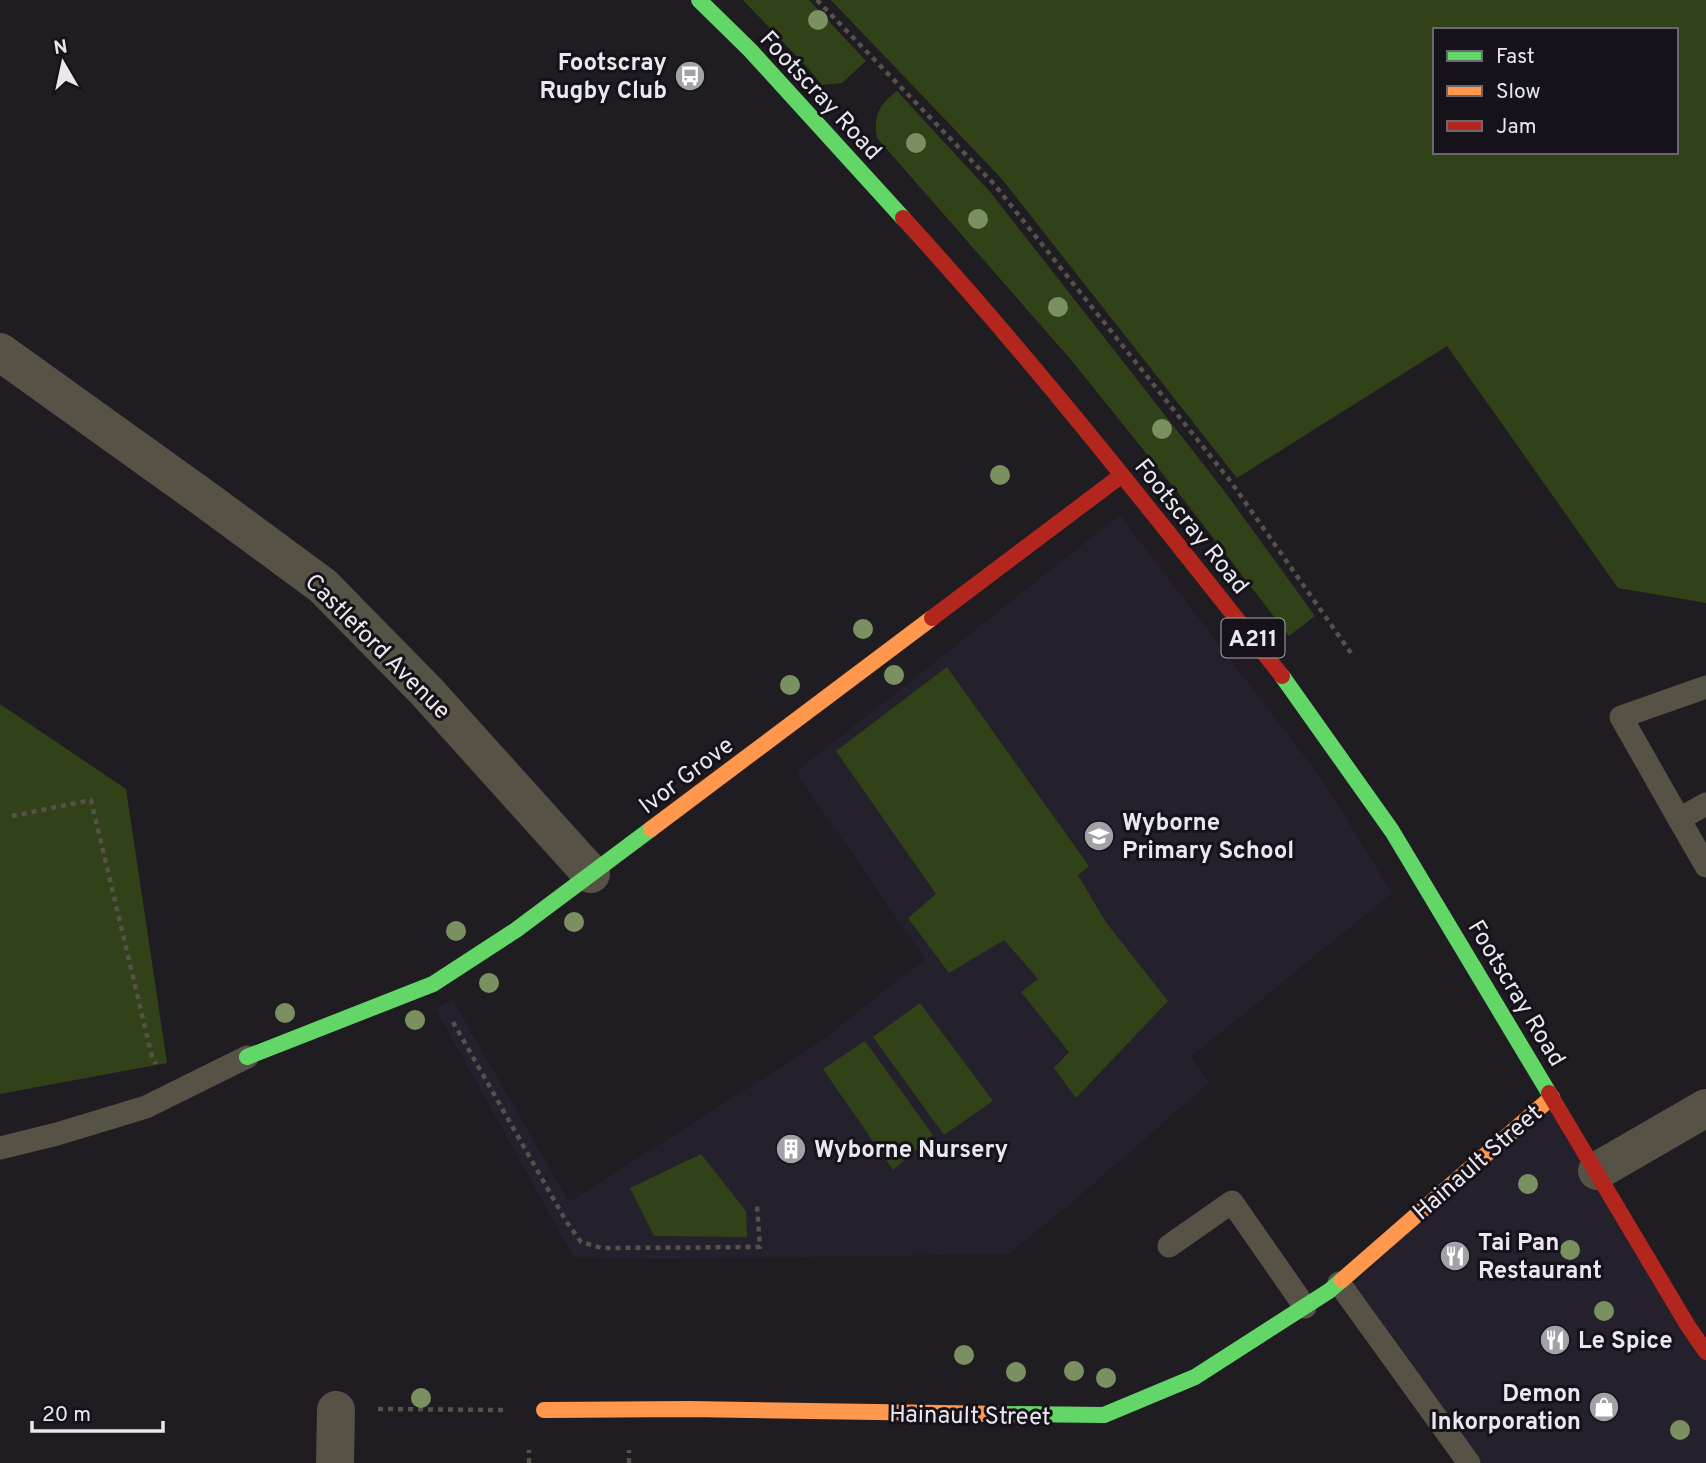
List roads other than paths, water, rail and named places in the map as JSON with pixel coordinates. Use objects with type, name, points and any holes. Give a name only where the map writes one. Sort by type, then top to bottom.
[{"type":"street","name":"Footscray Road","points":[[699,0],[963,283],[1122,475],[1294,691],[1392,831],[1706,1352]]},
{"type":"street","name":"Castleford Avenue","points":[[0,352],[323,586],[427,692],[591,874]]},
{"type":"street","name":"Ivor Grove","points":[[247,1057],[433,984],[516,930],[1122,475]]},
{"type":"street","name":"Hainault Street","points":[[544,1410],[690,1409],[1104,1415],[1195,1377],[1339,1283],[1552,1097]]},
{"type":"street","points":[[1597,1171],[1706,1108]]},
{"type":"street","points":[[335,1463],[336,1410]]},
{"type":"lane","points":[[1706,687],[1621,717],[1706,866]]},
{"type":"lane","points":[[1679,819],[1706,804]]},
{"type":"lane","points":[[0,1148],[146,1108],[247,1057]]},
{"type":"lane","points":[[1169,1246],[1232,1202],[1305,1307]]},
{"type":"lane","points":[[1339,1283],[1469,1463]]},
{"type":"place","name":"Footscray Rugby Club","points":[[690,76]]},
{"type":"place","name":"Wyborne Primary School","points":[[1099,836]]},
{"type":"place","name":"Wyborne Nursery","points":[[791,1149]]},
{"type":"place","name":"Tai Pan Restaurant","points":[[1455,1256]]},
{"type":"place","name":"Le Spice","points":[[1555,1340]]},
{"type":"place","name":"Demon Inkorporation","points":[[1604,1407]]}]
